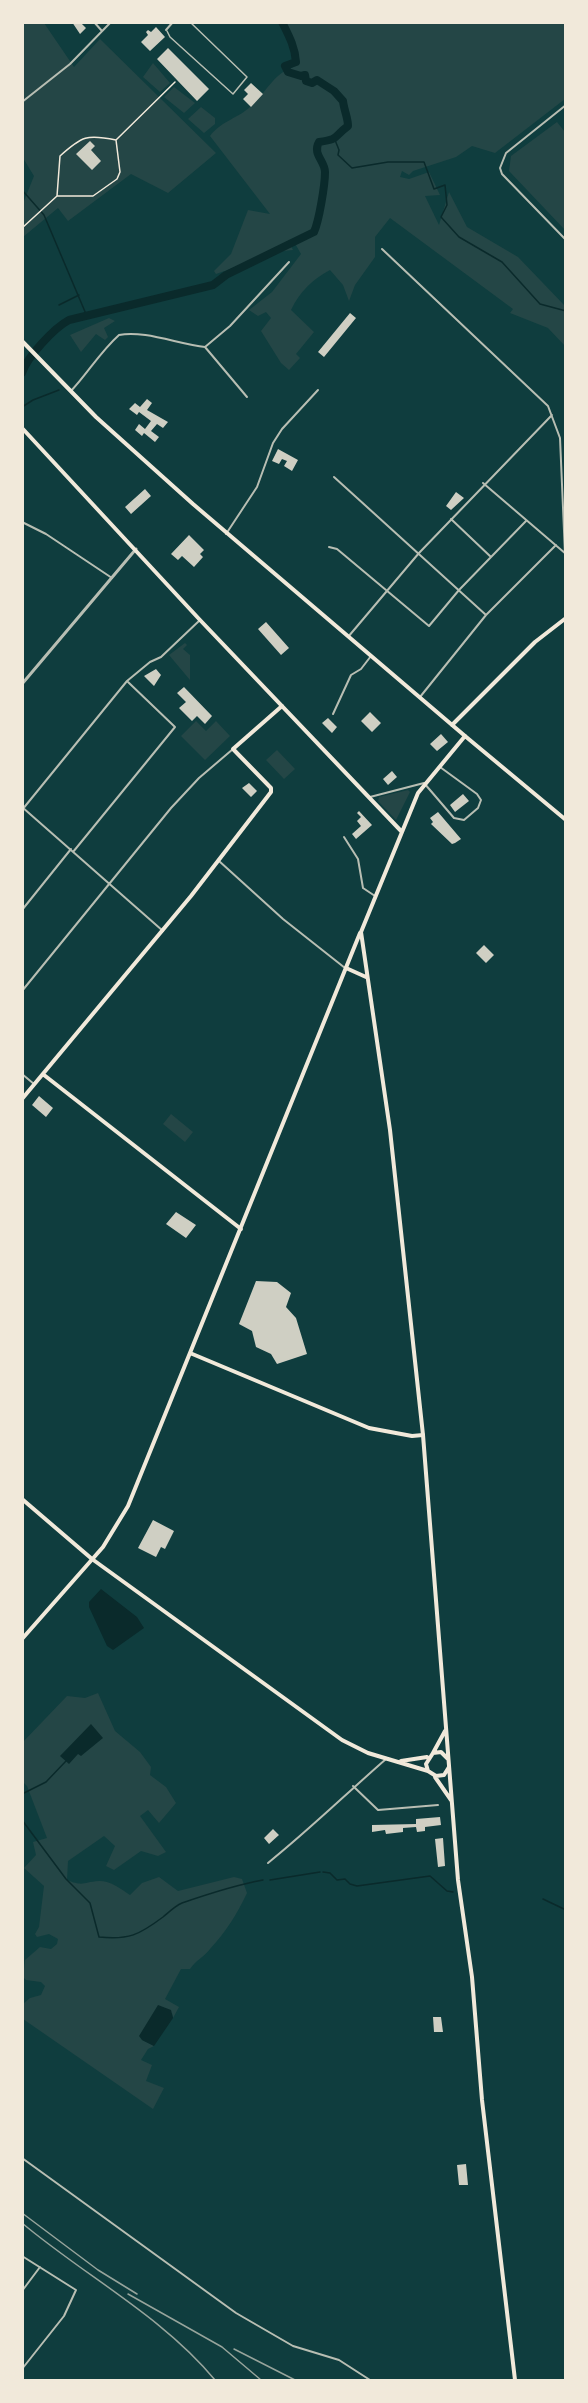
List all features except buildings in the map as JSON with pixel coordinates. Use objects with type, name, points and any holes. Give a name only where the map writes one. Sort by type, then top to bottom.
[{"type":"main road","points":[[24,342],[71,391],[226,534],[566,820]]},
{"type":"main road","points":[[22,428],[200,620],[402,832]]},
{"type":"main road","points":[[452,725],[535,642],[566,618]]},
{"type":"main road","points":[[22,1099],[163,931],[271,792],[271,788],[233,750],[282,706]]},
{"type":"main road","points":[[22,1639],[109,1539],[128,1506],[402,832],[424,783],[465,736]]},
{"type":"main road","points":[[361,932],[389,1120],[423,1435],[458,1880],[472,1977],[483,2110],[515,2380]]},
{"type":"main road","points":[[345,968],[366,977]]},
{"type":"main road","points":[[44,1075],[241,1229]]},
{"type":"main road","points":[[190,1353],[369,1428],[412,1436],[423,1435]]},
{"type":"main road","points":[[22,1499],[92,1559],[342,1740],[386,1759],[428,1771],[453,1804]]},
{"type":"main road","points":[[398,1761],[428,1757],[440,1745],[446,1727]]},
{"type":"main road","points":[[433,1753],[444,1754],[449,1759]]},
{"type":"main road","points":[[428,1757],[428,1771]]},
{"type":"main road","points":[[433,1775],[444,1775],[449,1766]]},
{"type":"street","points":[[94,22],[102,31]]},
{"type":"street","points":[[22,102],[70,64],[111,22]]},
{"type":"street","points":[[166,30],[173,22]]},
{"type":"street","points":[[566,105],[506,153],[500,168],[502,174],[566,240]]},
{"type":"street","points":[[382,249],[545,402],[552,414],[560,438],[565,554]]},
{"type":"street","points":[[205,347],[230,326],[289,262]]},
{"type":"street","points":[[71,391],[84,377],[93,361],[119,335],[142,333],[162,340],[205,347],[247,397]]},
{"type":"street","points":[[226,534],[257,487],[273,442],[318,390]]},
{"type":"street","points":[[348,637],[419,553],[483,483],[552,414]]},
{"type":"street","points":[[334,477],[486,615]]},
{"type":"street","points":[[483,483],[565,554]]},
{"type":"street","points":[[451,519],[491,557]]},
{"type":"street","points":[[329,547],[337,549],[429,626],[459,590],[526,521]]},
{"type":"street","points":[[22,522],[56,540],[112,578]]},
{"type":"street","points":[[419,697],[486,615],[556,545]]},
{"type":"street","points":[[22,684],[136,549]]},
{"type":"street","points":[[163,931],[23,808],[128,681],[150,662],[161,657],[200,620]]},
{"type":"street","points":[[333,714],[351,675],[361,669],[371,656]]},
{"type":"street","points":[[22,910],[175,727],[128,681]]},
{"type":"street","points":[[22,991],[189,787],[233,750]]},
{"type":"street","points":[[368,797],[424,783],[454,818],[464,820],[478,808],[481,800],[477,794],[440,767]]},
{"type":"street","points":[[344,837],[358,859],[363,888],[375,896]]},
{"type":"street","points":[[219,861],[284,919],[345,968]]},
{"type":"street","points":[[22,1074],[35,1086]]},
{"type":"street","points":[[268,1863],[301,1837],[353,1786],[386,1759]]},
{"type":"street","points":[[353,1786],[378,1810],[438,1805]]},
{"type":"street","points":[[22,2158],[236,2313],[293,2346],[339,2360],[370,2380]]},
{"type":"street","points":[[22,2256],[76,2290],[64,2316],[22,2369]]},
{"type":"street","points":[[22,2291],[40,2267]]},
{"type":"lane","points":[[166,30],[170,37],[233,94],[247,77],[190,22]]},
{"type":"path","points":[[116,140],[175,82]]},
{"type":"path","points":[[57,196],[58,162],[68,150],[90,135],[116,140]]},
{"type":"path","points":[[22,228],[57,196],[93,196],[117,178],[120,165],[116,140]]},
{"type":"shaded area","points":[[23,23],[44,23],[74,67],[100,39],[216,153],[168,193],[131,174],[68,221],[58,208],[23,237],[22,206],[34,176],[23,158]]},
{"type":"shaded area","points":[[286,23],[565,23],[565,99],[495,153],[472,146],[456,157],[413,171],[409,175],[402,171],[400,177],[409,179],[429,172],[440,195],[425,196],[439,225],[449,192],[467,227],[518,257],[565,306],[565,346],[548,328],[510,313],[513,309],[390,218],[375,237],[375,257],[355,285],[349,301],[343,285],[330,270],[312,282],[298,297],[291,310],[314,332],[296,354],[300,358],[289,370],[281,363],[261,331],[271,318],[266,312],[258,316],[249,310],[272,292],[301,254],[293,240],[289,242],[293,250],[263,256],[216,274],[214,271],[231,254],[248,210],[270,214],[210,136],[219,127],[246,110],[280,74],[292,68],[299,57]]},
{"type":"shaded area","points":[[153,63],[170,83],[160,92],[143,77]]},
{"type":"shaded area","points":[[174,87],[195,103],[184,113],[164,97]]},
{"type":"shaded area","points":[[201,107],[215,118],[215,124],[204,133],[188,119]]},
{"type":"shaded area","points":[[557,122],[565,132],[565,230],[509,171],[511,156]]},
{"type":"shaded area","points":[[109,318],[115,321],[104,328],[108,337],[105,340],[96,334],[81,352],[70,335]]},
{"type":"shaded area","points":[[185,643],[187,645],[183,649],[190,655],[190,680],[169,655]]},
{"type":"shaded area","points":[[196,721],[206,731],[216,721],[230,736],[205,760],[181,736]]},
{"type":"shaded area","points":[[277,750],[295,769],[284,779],[266,760]]},
{"type":"shaded area","points":[[408,790],[410,792],[396,820],[378,801],[379,797]]},
{"type":"shaded area","points":[[171,1114],[193,1132],[185,1142],[163,1124]]},
{"type":"shaded area","points":[[101,1589],[137,1617],[144,1628],[113,1650],[107,1646],[89,1607],[89,1602]]},
{"type":"shaded area","points":[[98,1693],[115,1731],[140,1752],[151,1767],[150,1775],[166,1787],[176,1803],[159,1823],[148,1810],[140,1816],[166,1852],[158,1856],[141,1851],[114,1870],[106,1866],[115,1846],[104,1836],[68,1861],[67,1880],[80,1884],[108,1882],[130,1895],[142,1883],[159,1877],[178,1891],[234,1877],[242,1879],[247,1893],[216,1943],[190,1969],[181,1969],[165,1999],[179,2007],[173,2018],[172,2013],[142,2040],[154,2046],[148,2049],[141,2060],[152,2065],[146,2081],[164,2088],[153,2109],[23,2019],[23,2004],[30,1998],[41,1995],[45,1986],[41,1982],[26,1980],[23,1977],[25,1960],[40,1947],[51,1949],[57,1944],[58,1939],[49,1934],[37,1937],[35,1934],[39,1927],[44,1886],[24,1868],[36,1855],[33,1842],[47,1838],[27,1786],[23,1782],[22,1743],[67,1696],[85,1698]]},
{"type":"shaded area","points":[[91,1724],[103,1738],[81,1756],[78,1754],[69,1764],[60,1756]]},
{"type":"shaded area","points":[[158,2005],[171,2010],[173,2018],[154,2046],[139,2036]]},
{"type":"waterway","points":[[22,373],[29,359],[42,343],[69,320],[213,285],[226,275],[314,232],[325,172],[317,146],[319,142],[335,137],[348,126],[348,123],[343,101],[334,91],[317,80],[312,83],[306,81],[305,75],[288,72],[285,66],[296,62],[291,42],[282,22]]},
{"type":"waterway","points":[[335,140],[339,150],[338,155],[352,168],[388,162],[424,162],[434,189],[445,185],[447,205],[441,217],[459,237],[502,262],[540,304],[566,311]]},
{"type":"waterway","points":[[22,190],[44,215],[86,314]]},
{"type":"waterway","points":[[59,305],[79,295]]},
{"type":"waterway","points":[[22,407],[59,390]]},
{"type":"waterway","points":[[22,1794],[46,1782],[66,1761]]},
{"type":"waterway","points":[[22,1820],[66,1879],[90,1903],[99,1937],[118,1938],[133,1935],[182,1903],[263,1880]]},
{"type":"waterway","points":[[270,1880],[320,1872]]},
{"type":"waterway","points":[[323,1872],[330,1873],[337,1880],[345,1879],[357,1886],[430,1876],[447,1891],[453,1892]]},
{"type":"waterway","points":[[543,1899],[566,1910]]},
{"type":"railway","points":[[22,2213],[98,2270],[137,2294]]},
{"type":"railway","points":[[22,2223],[147,2316],[194,2357],[215,2380]]},
{"type":"railway","points":[[128,2294],[222,2347],[261,2380]]},
{"type":"railway","points":[[234,2349],[295,2380]]}]
